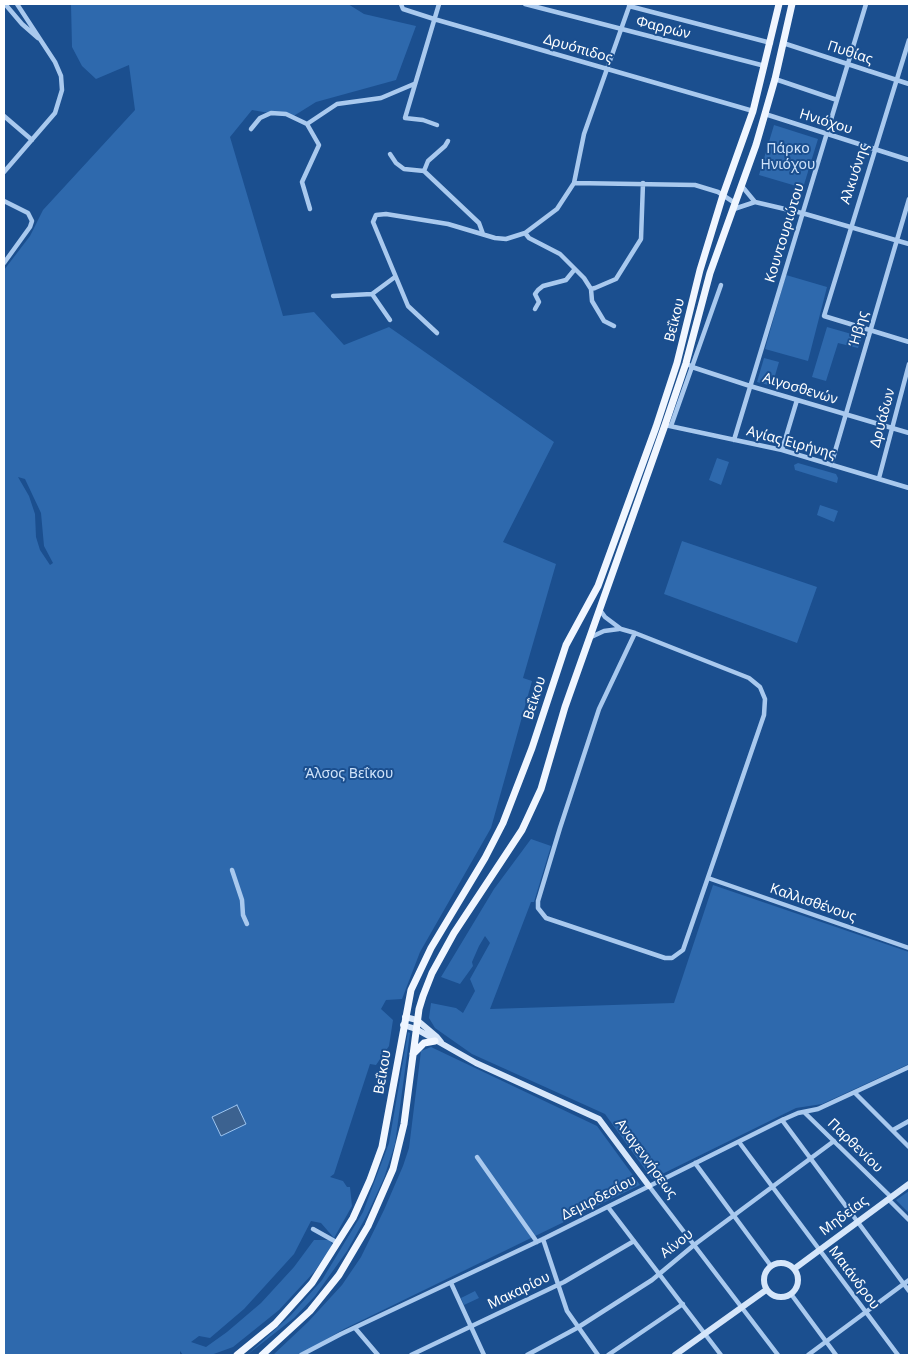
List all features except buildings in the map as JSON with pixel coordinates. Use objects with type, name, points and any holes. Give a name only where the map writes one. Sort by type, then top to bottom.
[{"type":"main road","name":"Βεΐκου","points":[[237,1355],[275,1324],[312,1283],[353,1218],[382,1147],[403,1025],[412,990],[421,966],[503,823],[532,748],[566,646],[598,586],[677,364],[700,270],[723,195],[753,111],[779,4]]},
{"type":"main road","name":"Βεΐκου","points":[[262,1355],[326,1294],[368,1226],[398,1152],[419,1009],[432,973],[454,933],[512,847],[535,803],[589,639],[689,365],[710,273],[742,185],[764,114],[792,4]]},
{"type":"main road","points":[[413,1054],[424,1043],[438,1042]]},
{"type":"street","points":[[5,4],[32,34],[40,39]]},
{"type":"street","points":[[4,172],[55,113],[62,90],[58,68],[17,4]]},
{"type":"street","name":"Δρυόπιδος","points":[[401,4],[403,9],[434,19],[753,111]]},
{"type":"street","points":[[437,125],[424,120],[405,118],[439,4]]},
{"type":"street","name":"Φαρρών","points":[[525,4],[765,66]]},
{"type":"street","name":"Κουντουριώτου","points":[[734,440],[866,4]]},
{"type":"street","points":[[437,333],[408,306],[373,222],[376,215],[386,214],[448,224],[506,239],[525,233],[557,209],[574,183],[584,134],[629,5],[770,43]]},
{"type":"street","name":"Αλκυόνης","points":[[871,330],[824,316],[909,40]]},
{"type":"street","name":"Πυθίας","points":[[783,44],[909,84]]},
{"type":"street","points":[[904,58],[909,60]]},
{"type":"street","points":[[774,79],[837,100]]},
{"type":"street","points":[[307,124],[338,104],[381,98],[414,84]]},
{"type":"street","points":[[251,129],[260,118],[271,113],[286,114],[307,124],[318,146],[302,182],[310,210]]},
{"type":"street","name":"Ηνιόχου","points":[[764,114],[909,160]]},
{"type":"street","points":[[4,116],[32,140]]},
{"type":"street","points":[[424,171],[428,161],[448,141]]},
{"type":"street","points":[[390,154],[396,163],[404,168],[424,171],[479,223],[483,234]]},
{"type":"street","points":[[574,183],[695,185],[733,200],[734,206],[755,202],[802,213],[909,244]]},
{"type":"street","points":[[591,289],[616,279],[641,239],[643,183]]},
{"type":"street","points":[[742,185],[755,202]]},
{"type":"street","name":"Ήβης","points":[[831,465],[909,199]]},
{"type":"street","points":[[4,201],[29,214],[32,219],[31,226],[4,263]]},
{"type":"street","points":[[525,233],[529,238],[560,254],[584,278],[591,289],[592,301],[604,321],[614,326]]},
{"type":"street","points":[[535,309],[539,302],[536,294],[538,290],[543,286],[566,280],[575,270]]},
{"type":"street","points":[[333,296],[372,294],[395,277]]},
{"type":"street","points":[[689,365],[722,285]]},
{"type":"street","points":[[372,294],[390,320]]},
{"type":"street","points":[[871,330],[909,342]]},
{"type":"street","name":"Δρυάδων","points":[[878,478],[909,364]]},
{"type":"street","name":"Αιγοσθενών","points":[[689,365],[750,386],[909,434]]},
{"type":"street","points":[[782,450],[797,400]]},
{"type":"street","name":"Αγίας Ειρήνης","points":[[668,426],[782,450],[909,488]]},
{"type":"street","points":[[600,608],[603,615],[621,629],[635,634],[749,678],[757,684],[764,695],[764,715],[683,950],[672,958],[665,958],[546,918],[538,908],[538,901],[560,828],[599,709],[635,634]]},
{"type":"street","points":[[589,639],[604,631],[621,629]]},
{"type":"street","points":[[232,870],[242,900],[243,916],[247,924]]},
{"type":"street","name":"Καλλισθένους","points":[[708,878],[909,948]]},
{"type":"street","name":"Αναγεννήσεως","points":[[405,1017],[418,1020],[437,1037],[438,1042]]},
{"type":"street","name":"Αναγεννήσεως","points":[[403,1025],[416,1029],[476,1064],[599,1119],[778,1355]]},
{"type":"street","name":"Δεμιρδεσίου","points":[[301,1355],[311,1352],[355,1328],[537,1242],[782,1120],[818,1109],[909,1067]]},
{"type":"street","points":[[855,1093],[909,1147]]},
{"type":"street","name":"Παρθενίου","points":[[804,1112],[909,1220]]},
{"type":"street","points":[[782,1120],[909,1291]]},
{"type":"street","points":[[892,1130],[909,1120]]},
{"type":"street","name":"Μαιάνδρου","points":[[739,1142],[898,1355]]},
{"type":"street","name":"Αίνου","points":[[527,1355],[577,1328],[659,1274],[694,1245],[834,1142]]},
{"type":"street","points":[[477,1157],[537,1242]]},
{"type":"street","points":[[695,1164],[770,1266]]},
{"type":"street","name":"Μηδείας","points":[[794,1269],[909,1184]]},
{"type":"street","points":[[608,1207],[721,1355]]},
{"type":"street","points":[[312,1229],[338,1244]]},
{"type":"street","points":[[543,1239],[567,1311],[577,1328],[598,1355]]},
{"type":"street","name":"Μακαρίου","points":[[411,1355],[558,1285],[634,1241]]},
{"type":"street","points":[[780,1263],[794,1269],[798,1280],[791,1294],[776,1296],[766,1290],[764,1275],[770,1266],[780,1263]]},
{"type":"street","points":[[808,1355],[909,1280]]},
{"type":"street","points":[[451,1283],[484,1355]]},
{"type":"street","points":[[675,1355],[706,1335],[766,1290]]},
{"type":"street","points":[[791,1294],[836,1355]]},
{"type":"street","points":[[608,1355],[683,1304]]},
{"type":"street","points":[[355,1328],[378,1355]]},
{"type":"green space","name":"Άλσος Βεΐκου","points":[[71,4],[348,4],[364,14],[416,26],[396,80],[316,102],[292,117],[252,110],[230,137],[283,316],[314,312],[344,345],[389,327],[554,442],[503,542],[556,564],[523,678],[532,681],[491,828],[420,952],[402,999],[386,1000],[381,1009],[393,1020],[389,1046],[376,1065],[370,1064],[334,1174],[330,1177],[343,1181],[347,1187],[350,1187],[352,1206],[334,1238],[321,1223],[311,1221],[294,1254],[244,1309],[210,1338],[199,1336],[191,1342],[206,1347],[227,1332],[261,1303],[294,1267],[314,1240],[330,1240],[331,1247],[315,1271],[279,1310],[233,1347],[211,1355],[183,1355],[180,1351],[180,1355],[4,1355],[4,270],[30,236],[43,210],[135,110],[129,65],[96,79],[82,66],[72,47]],"holes":[[[18,477],[25,479],[41,513],[44,546],[53,563],[50,565],[40,550],[36,537],[35,514],[29,496]]]},
{"type":"green space","name":"Πάρκο Ηνιόχου","points":[[774,125],[818,139],[803,188],[759,175]]},
{"type":"green space","points":[[786,275],[827,287],[808,361],[765,349]]},
{"type":"green space","points":[[827,327],[862,337],[858,348],[838,343],[826,381],[812,377]]},
{"type":"green space","points":[[764,358],[779,362],[772,386],[757,382]]},
{"type":"green space","points":[[717,458],[729,462],[721,485],[709,480]]},
{"type":"green space","points":[[798,463],[836,474],[838,478],[837,483],[795,470],[794,465]]},
{"type":"green space","points":[[820,505],[838,511],[834,522],[817,515]]},
{"type":"green space","points":[[682,541],[817,587],[797,643],[664,594]]},
{"type":"green space","points":[[531,839],[551,846],[534,902],[531,902],[490,1009],[674,1003],[713,885],[909,952],[909,1064],[822,1104],[796,1108],[652,1179],[605,1114],[472,1054],[435,1028],[429,1018],[431,1003],[456,1008],[463,1013],[475,991],[470,979],[490,943],[485,936],[472,962],[473,966],[460,984],[441,977],[494,889]]},
{"type":"green space","points":[[408,1032],[410,1033],[395,1144],[384,1178],[367,1215],[347,1251],[315,1296],[294,1318],[247,1355],[291,1315],[322,1280],[363,1212],[389,1143]]},
{"type":"green space","points":[[431,1047],[597,1126],[640,1185],[344,1329],[299,1355],[273,1355],[308,1322],[342,1285],[361,1257],[384,1210],[409,1148],[421,1051]]},
{"type":"green space","points":[[909,1191],[909,1213],[896,1200]]},
{"type":"green space","points":[[475,1291],[479,1298],[464,1305],[461,1298]]},
{"type":"shaded area","points":[[237,1105],[246,1124],[221,1136],[212,1117]]}]
